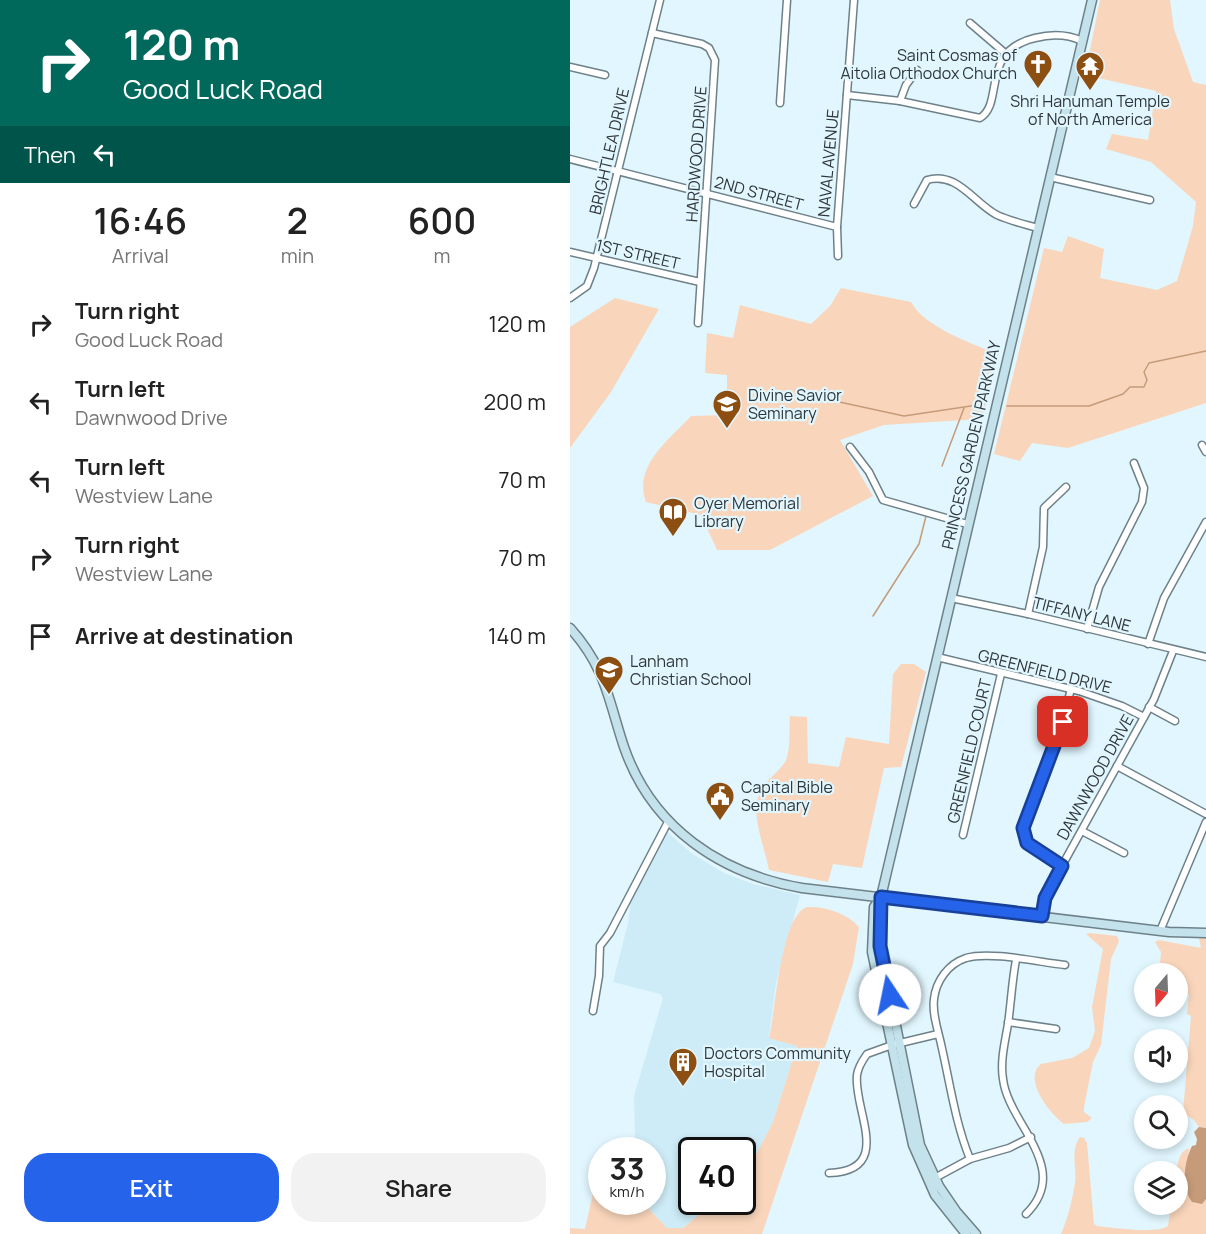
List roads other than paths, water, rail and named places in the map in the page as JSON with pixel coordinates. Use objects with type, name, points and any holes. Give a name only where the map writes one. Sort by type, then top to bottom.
[{"type":"street","name":"BRIGHTLEA DRIVE","points":[[570,298],[582,291],[590,282],[660,0]]},
{"type":"street","points":[[780,103],[787,0]]},
{"type":"street","name":"NAVAL AVENUE","points":[[838,256],[837,228],[854,0]]},
{"type":"street","name":"PRINCESS GARDEN PARKWAY","points":[[931,1180],[913,1145],[896,1044],[872,946],[874,907],[881,897],[1092,0]]},
{"type":"street","points":[[970,23],[1005,53]]},
{"type":"street","name":"HARDWOOD DRIVE","points":[[652,33],[702,44],[713,54],[714,85],[698,323]]},
{"type":"street","points":[[847,95],[982,117],[1005,53],[1021,42],[1041,36],[1068,36],[1082,41]]},
{"type":"street","points":[[570,67],[604,75]]},
{"type":"street","points":[[900,102],[906,85],[917,70]]},
{"type":"street","name":"2ND STREET","points":[[570,159],[837,228]]},
{"type":"street","points":[[1050,177],[1150,200]]},
{"type":"street","points":[[914,204],[927,180],[943,180],[959,185],[999,216],[1038,228]]},
{"type":"street","name":"1ST STREET","points":[[570,252],[700,282]]},
{"type":"street","points":[[1202,445],[1206,452]]},
{"type":"street","points":[[850,447],[869,472],[883,500],[967,524]]},
{"type":"street","points":[[1087,629],[1099,587],[1142,502],[1144,488],[1134,463]]},
{"type":"street","points":[[1028,614],[1042,547],[1044,508],[1066,487]]},
{"type":"street","points":[[1148,644],[1164,597],[1206,522]]},
{"type":"street","name":"TIFFANY LANE","points":[[951,598],[1206,657]]},
{"type":"street","points":[[570,628],[590,653],[604,680],[624,746],[635,775],[646,794],[668,822],[708,855],[765,880],[881,897],[1160,931],[1206,933]]},
{"type":"street","name":"DAWNWOOD DRIVE","points":[[1042,916],[1045,898],[1144,717],[1164,677],[1173,651]]},
{"type":"street","name":"GREENFIELD DRIVE","points":[[937,657],[1071,689],[1112,702],[1144,717]]},
{"type":"street","name":"GREENFIELD COURT","points":[[963,835],[1001,674]]},
{"type":"street","points":[[1062,866],[1027,843],[1023,828],[1058,739],[1071,689]]},
{"type":"street","points":[[1149,707],[1175,721]]},
{"type":"street","points":[[1117,766],[1206,814]]},
{"type":"street","points":[[593,1011],[599,976],[600,946],[610,933],[668,822]]},
{"type":"street","points":[[1160,931],[1206,822]]},
{"type":"street","points":[[1082,831],[1124,853]]},
{"type":"street","points":[[970,1159],[957,1123],[939,1034],[934,1002],[938,987],[949,968],[960,961],[978,956],[1065,965]]},
{"type":"street","points":[[1016,960],[1002,1062],[1004,1085],[1013,1109],[1031,1137],[1040,1159],[1042,1177],[1036,1203],[1026,1214]]},
{"type":"street","points":[[1008,1022],[1056,1029]]},
{"type":"street","points":[[830,1173],[849,1170],[863,1157],[867,1138],[857,1072],[867,1054],[896,1044],[939,1034]]},
{"type":"street","points":[[931,1180],[970,1159],[1009,1148],[1031,1137]]},
{"type":"street","points":[[931,1180],[947,1212],[966,1234]]},
{"type":"street","points":[[931,1180],[976,1234]]},
{"type":"waterway","points":[[1007,406],[1089,406],[1123,394],[1130,387],[1144,387],[1147,380],[1144,372],[1149,363],[1206,351]]},
{"type":"waterway","points":[[821,398],[904,416],[984,404]]},
{"type":"waterway","points":[[942,466],[964,408]]},
{"type":"waterway","points":[[873,616],[919,544],[926,516]]},
{"type":"place","name":"Saint Cosmas of Aitolia Orthodox Church","points":[[1038,90]]},
{"type":"place","name":"Shri Hanuman Temple of North America","points":[[1090,92]]},
{"type":"place","name":"Divine Savior Seminary","points":[[727,430]]},
{"type":"place","name":"Oyer Memorial Library","points":[[673,538]]},
{"type":"place","name":"Lanham Christian School","points":[[609,696]]},
{"type":"place","name":"Capital Bible Seminary","points":[[720,822]]},
{"type":"place","name":"Doctors Community Hospital","points":[[683,1088]]}]
